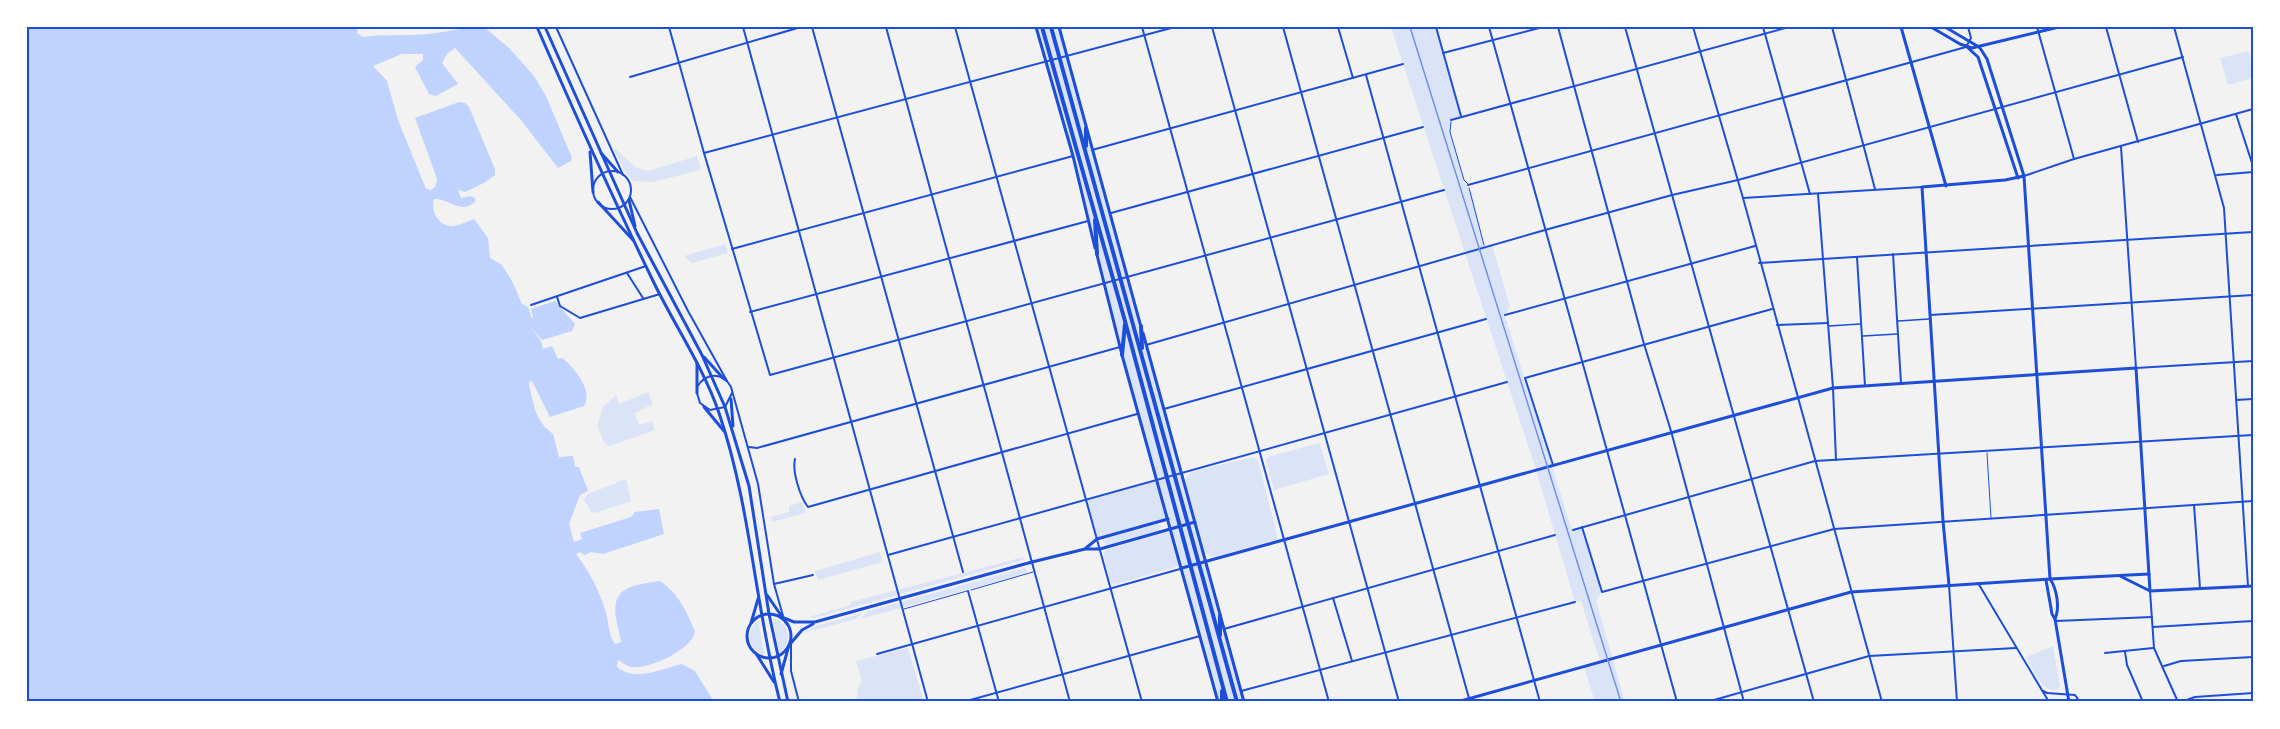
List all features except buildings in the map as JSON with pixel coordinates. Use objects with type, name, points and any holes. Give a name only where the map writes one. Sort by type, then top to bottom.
[{"type":"main road","points":[[537,27],[601,175],[696,361],[718,410],[740,488],[780,702]]},
{"type":"main road","points":[[545,27],[637,233],[702,355],[725,407],[749,486],[768,614],[788,702]]},
{"type":"main road","points":[[1036,27],[1072,156],[1122,355],[1220,702]]},
{"type":"main road","points":[[1042,27],[1181,526],[1221,682],[1220,702]]},
{"type":"main road","points":[[1051,27],[1237,702]]},
{"type":"main road","points":[[1059,27],[1244,702]]},
{"type":"main road","points":[[1901,27],[1946,186]]},
{"type":"main road","points":[[1931,27],[1974,52],[1978,57],[2018,178]]},
{"type":"main road","points":[[1945,27],[1980,48],[1987,59],[2024,176],[2046,514],[2048,580],[2052,614],[2056,620]]},
{"type":"main road","points":[[1966,47],[1980,48],[2059,27]]},
{"type":"main road","points":[[1086,128],[1086,150]]},
{"type":"main road","points":[[590,147],[593,192]]},
{"type":"main road","points":[[599,150],[618,172]]},
{"type":"main road","points":[[1949,585],[1922,187],[2024,176]]},
{"type":"main road","points":[[629,198],[637,233]]},
{"type":"main road","points":[[598,202],[621,230],[634,241]]},
{"type":"main road","points":[[1095,214],[1097,254]]},
{"type":"main road","points":[[1122,355],[1125,321]]},
{"type":"main road","points":[[1141,326],[1142,358]]},
{"type":"main road","points":[[702,355],[723,378]]},
{"type":"main road","points":[[696,361],[697,393]]},
{"type":"main road","points":[[1182,568],[1833,388],[2136,368],[2150,591]]},
{"type":"main road","points":[[731,399],[733,431]]},
{"type":"main road","points":[[704,407],[725,432]]},
{"type":"main road","points":[[1085,549],[1097,538],[1168,519]]},
{"type":"main road","points":[[751,623],[762,615],[768,614],[794,622],[815,622],[1032,562],[1085,549],[1100,549],[1195,522]]},
{"type":"main road","points":[[1457,702],[1851,592],[2149,574]]},
{"type":"main road","points":[[2119,576],[2150,591],[2253,586]]},
{"type":"main road","points":[[2048,580],[2055,586],[2056,620],[2069,702]]},
{"type":"main road","points":[[765,591],[787,624],[791,644],[781,676]]},
{"type":"main road","points":[[759,597],[747,641],[775,684]]},
{"type":"main road","points":[[779,616],[787,624]]},
{"type":"main road","points":[[1220,616],[1220,642]]},
{"type":"main road","points":[[757,655],[777,657],[784,653],[796,635],[815,622]]},
{"type":"street","points":[[556,27],[630,186],[629,198],[624,205],[618,208],[610,209],[598,202],[593,192],[601,175],[618,172],[623,175]]},
{"type":"street","points":[[669,27],[770,375],[1444,190]]},
{"type":"street","points":[[743,27],[928,702]]},
{"type":"street","points":[[630,77],[801,27]]},
{"type":"street","points":[[812,27],[963,572]]},
{"type":"street","points":[[886,27],[1070,702]]},
{"type":"street","points":[[955,27],[1142,702]]},
{"type":"street","points":[[1142,27],[1329,702]]},
{"type":"street","points":[[704,153],[1175,27]]},
{"type":"street","points":[[1212,27],[1399,702]]},
{"type":"street","points":[[1283,27],[1469,700]]},
{"type":"street","points":[[1338,27],[1353,78]]},
{"type":"street","points":[[1436,27],[1461,116]]},
{"type":"street","points":[[1489,27],[1677,702]]},
{"type":"street","points":[[1443,53],[1543,27]]},
{"type":"street","points":[[1558,27],[1744,702]]},
{"type":"street","points":[[1625,27],[1814,702]]},
{"type":"street","points":[[1693,27],[1738,180],[1759,263],[1882,702]]},
{"type":"street","points":[[1763,27],[1810,194]]},
{"type":"street","points":[[1451,120],[1789,27]]},
{"type":"street","points":[[1832,27],[1875,189]]},
{"type":"street","points":[[1468,185],[1966,47],[1971,42],[1968,27]]},
{"type":"street","points":[[2037,27],[2074,159]]},
{"type":"street","points":[[2106,27],[2138,142]]},
{"type":"street","points":[[2174,27],[2224,208],[2248,586]]},
{"type":"street","points":[[1146,345],[1608,212],[1738,180],[2183,57]]},
{"type":"street","points":[[1092,150],[1403,64]]},
{"type":"street","points":[[1365,75],[1540,702]]},
{"type":"street","points":[[2024,176],[2074,159],[2253,109]]},
{"type":"street","points":[[2236,114],[2253,166]]},
{"type":"street","points":[[1110,213],[1423,127]]},
{"type":"street","points":[[2121,147],[2136,368],[2253,361]]},
{"type":"street","points":[[732,249],[1072,156]]},
{"type":"street","points":[[2216,175],[2253,172]]},
{"type":"street","points":[[1743,198],[1922,187]]},
{"type":"street","points":[[1818,194],[1833,388],[1836,460]]},
{"type":"street","points":[[629,198],[688,311],[729,383],[758,484],[774,584],[784,618]]},
{"type":"street","points":[[750,312],[1088,221]]},
{"type":"street","points":[[1759,263],[2253,232]]},
{"type":"street","points":[[1505,315],[1755,246]]},
{"type":"street","points":[[1893,254],[1901,385]]},
{"type":"street","points":[[1857,256],[1865,386]]},
{"type":"street","points":[[531,305],[646,266]]},
{"type":"street","points":[[627,273],[643,299]]},
{"type":"street","points":[[557,297],[560,306],[580,318],[660,294]]},
{"type":"street","points":[[1897,321],[2032,309],[2253,295]]},
{"type":"street","points":[[1553,465],[1525,378],[1772,309]]},
{"type":"street","points":[[1164,409],[1486,319]]},
{"type":"street","points":[[1777,325],[1861,324]]},
{"type":"street","points":[[1862,336],[1898,334]]},
{"type":"street","points":[[749,447],[757,448],[1120,347]]},
{"type":"street","points":[[729,383],[723,378],[711,376],[704,378],[697,388],[697,393],[704,407],[710,410],[725,407],[732,393]]},
{"type":"street","points":[[888,555],[1507,382]]},
{"type":"street","points":[[2236,400],[2253,399]]},
{"type":"street","points":[[795,459],[794,466],[802,499],[808,507],[1138,413]]},
{"type":"street","points":[[1573,530],[1815,461],[2253,435]]},
{"type":"street","points":[[1582,527],[1602,592],[1834,529],[2253,501]]},
{"type":"street","points":[[2194,505],[2200,588]]},
{"type":"street","points":[[1224,630],[1555,535]]},
{"type":"street","points":[[877,654],[1182,568]]},
{"type":"street","points":[[774,584],[813,575]]},
{"type":"street","points":[[1978,584],[2049,702]]},
{"type":"street","points":[[1949,585],[1956,702]]},
{"type":"street","points":[[968,591],[999,702]]},
{"type":"street","points":[[2150,591],[2154,648],[2179,702],[2195,697],[2253,693]]},
{"type":"street","points":[[1333,598],[1352,661]]},
{"type":"street","points":[[1241,692],[1575,602]]},
{"type":"street","points":[[2056,620],[2152,617]]},
{"type":"street","points":[[2152,627],[2253,621]]},
{"type":"street","points":[[796,635],[791,644],[791,670],[800,702]]},
{"type":"street","points":[[963,702],[1200,636]]},
{"type":"street","points":[[1707,702],[1869,656],[2016,648]]},
{"type":"street","points":[[2105,653],[2154,648]]},
{"type":"street","points":[[2125,652],[2127,665],[2143,702]]},
{"type":"street","points":[[2163,666],[2181,661],[2253,657]]},
{"type":"street","points":[[2043,691],[2075,695],[2080,702]]},
{"type":"lane","points":[[1451,120],[1450,132],[1485,247]]},
{"type":"lane","points":[[1987,451],[1991,518]]},
{"type":"lane","points":[[902,609],[1035,572]]},
{"type":"shaded area","points":[[1036,27],[1059,27],[1244,702],[1218,702],[1168,519],[1097,539],[1086,500],[1157,480],[1120,347],[1087,210]]},
{"type":"shaded area","points":[[1391,27],[1436,27],[1461,116],[1451,120],[1450,132],[1464,180],[1472,193],[1485,247],[1492,245],[1510,306],[1505,316],[1572,530],[1582,527],[1602,592],[1596,600],[1625,702],[1595,702],[1584,667],[1600,662],[1581,601],[1575,602],[1536,470]]},
{"type":"shaded area","points":[[2249,51],[2253,64],[2253,78],[2228,85],[2220,58]]},
{"type":"shaded area","points":[[613,147],[637,168],[648,171],[697,156],[701,170],[653,182],[633,181],[624,170]]},
{"type":"shaded area","points":[[725,244],[728,253],[692,263],[684,256]]},
{"type":"shaded area","points":[[648,392],[653,404],[635,413],[639,425],[652,421],[655,430],[610,446],[605,444],[597,426],[603,407],[616,395],[619,404]]},
{"type":"shaded area","points":[[1318,443],[1329,474],[1274,490],[1266,461],[1268,457]]},
{"type":"shaded area","points":[[1252,457],[1258,460],[1278,539],[1214,557],[1205,553],[1185,484],[1186,478],[1192,472]]},
{"type":"shaded area","points":[[626,479],[631,501],[595,513],[591,512],[584,500],[588,494]]},
{"type":"shaded area","points":[[802,502],[806,513],[772,522],[771,517],[789,512],[789,506]]},
{"type":"shaded area","points":[[1158,524],[1161,526],[1160,530],[1106,545],[1103,542],[1105,539]]},
{"type":"shaded area","points":[[1166,532],[1170,533],[1179,566],[1116,584],[1111,583],[1103,556],[1106,550]]},
{"type":"shaded area","points":[[880,552],[882,562],[818,580],[815,571]]},
{"type":"shaded area","points":[[1024,557],[1023,560],[811,619],[812,616],[851,605],[851,602]]},
{"type":"shaded area","points":[[1024,568],[1027,573],[861,619],[868,611]]},
{"type":"shaded area","points":[[863,613],[856,619],[803,633],[816,626]]},
{"type":"shaded area","points":[[773,618],[783,624],[788,634],[787,644],[779,653]]},
{"type":"shaded area","points":[[758,621],[765,655],[755,650],[750,641],[751,630]]},
{"type":"shaded area","points":[[2053,646],[2060,686],[2057,690],[2046,688],[2042,684],[2026,657]]},
{"type":"shaded area","points":[[908,648],[924,702],[856,702],[858,688],[862,681],[856,661]]},
{"type":"water","points":[[27,27],[358,27],[357,33],[363,37],[428,34],[484,27],[509,48],[534,76],[546,96],[572,158],[571,161],[558,168],[520,119],[455,48],[447,54],[442,63],[458,84],[436,96],[429,94],[415,67],[423,60],[423,54],[402,54],[373,66],[387,81],[398,120],[426,189],[431,190],[435,187],[437,179],[415,118],[459,102],[469,107],[495,169],[495,175],[465,192],[458,190],[461,198],[470,196],[475,198],[475,202],[470,206],[459,207],[434,199],[433,209],[437,218],[449,226],[474,219],[488,238],[490,258],[502,265],[522,304],[528,307],[532,319],[531,309],[555,301],[575,324],[572,331],[542,340],[530,326],[541,341],[543,349],[552,346],[558,359],[562,358],[581,379],[586,393],[584,406],[550,417],[532,381],[529,382],[536,412],[542,424],[553,434],[559,457],[573,456],[575,467],[579,467],[588,491],[580,495],[569,524],[574,542],[582,539],[580,533],[631,517],[635,512],[659,509],[664,534],[603,554],[591,552],[584,555],[580,552],[576,554],[590,574],[604,605],[615,644],[621,642],[616,618],[617,599],[626,589],[650,582],[660,581],[672,591],[695,631],[692,638],[678,652],[658,662],[638,667],[629,666],[618,660],[617,667],[632,674],[640,674],[682,664],[695,671],[714,702],[27,702]]},
{"type":"railway","points":[[1410,27],[1621,702]]}]
